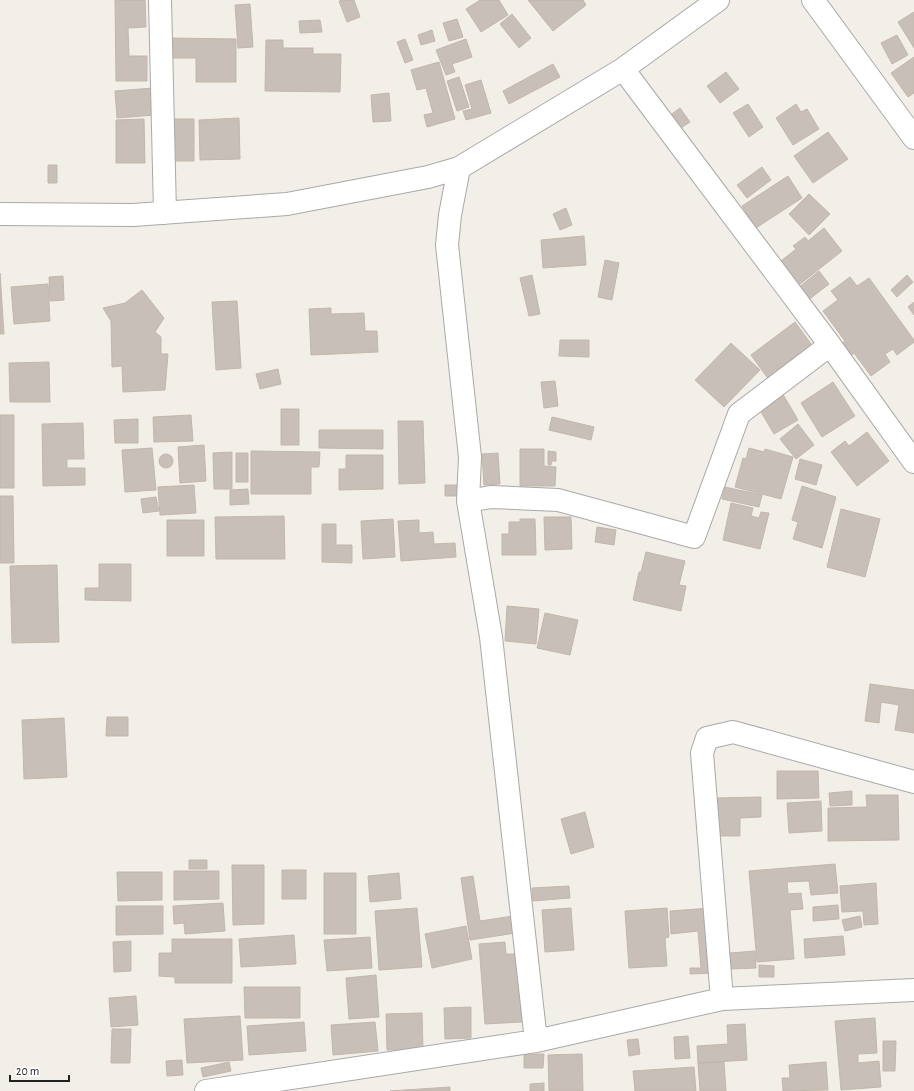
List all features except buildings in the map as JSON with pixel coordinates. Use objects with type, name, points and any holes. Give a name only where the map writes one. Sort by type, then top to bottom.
[{"type":"street","points":[[160,0],[165,213]]},
{"type":"street","points":[[813,0],[914,138]]},
{"type":"street","points":[[0,214],[133,215],[287,204],[428,177],[459,168],[623,70],[714,1]]},
{"type":"street","points":[[623,70],[830,345],[914,462]]},
{"type":"street","points":[[459,168],[450,215],[447,246],[470,457],[468,501],[491,637],[536,1041]]},
{"type":"street","points":[[468,501],[491,497],[558,500],[694,537],[739,414],[830,345]]},
{"type":"street","points":[[722,999],[702,753],[707,738],[733,732],[914,782]]},
{"type":"street","points":[[206,1091],[536,1041],[722,999],[914,990]]}]
